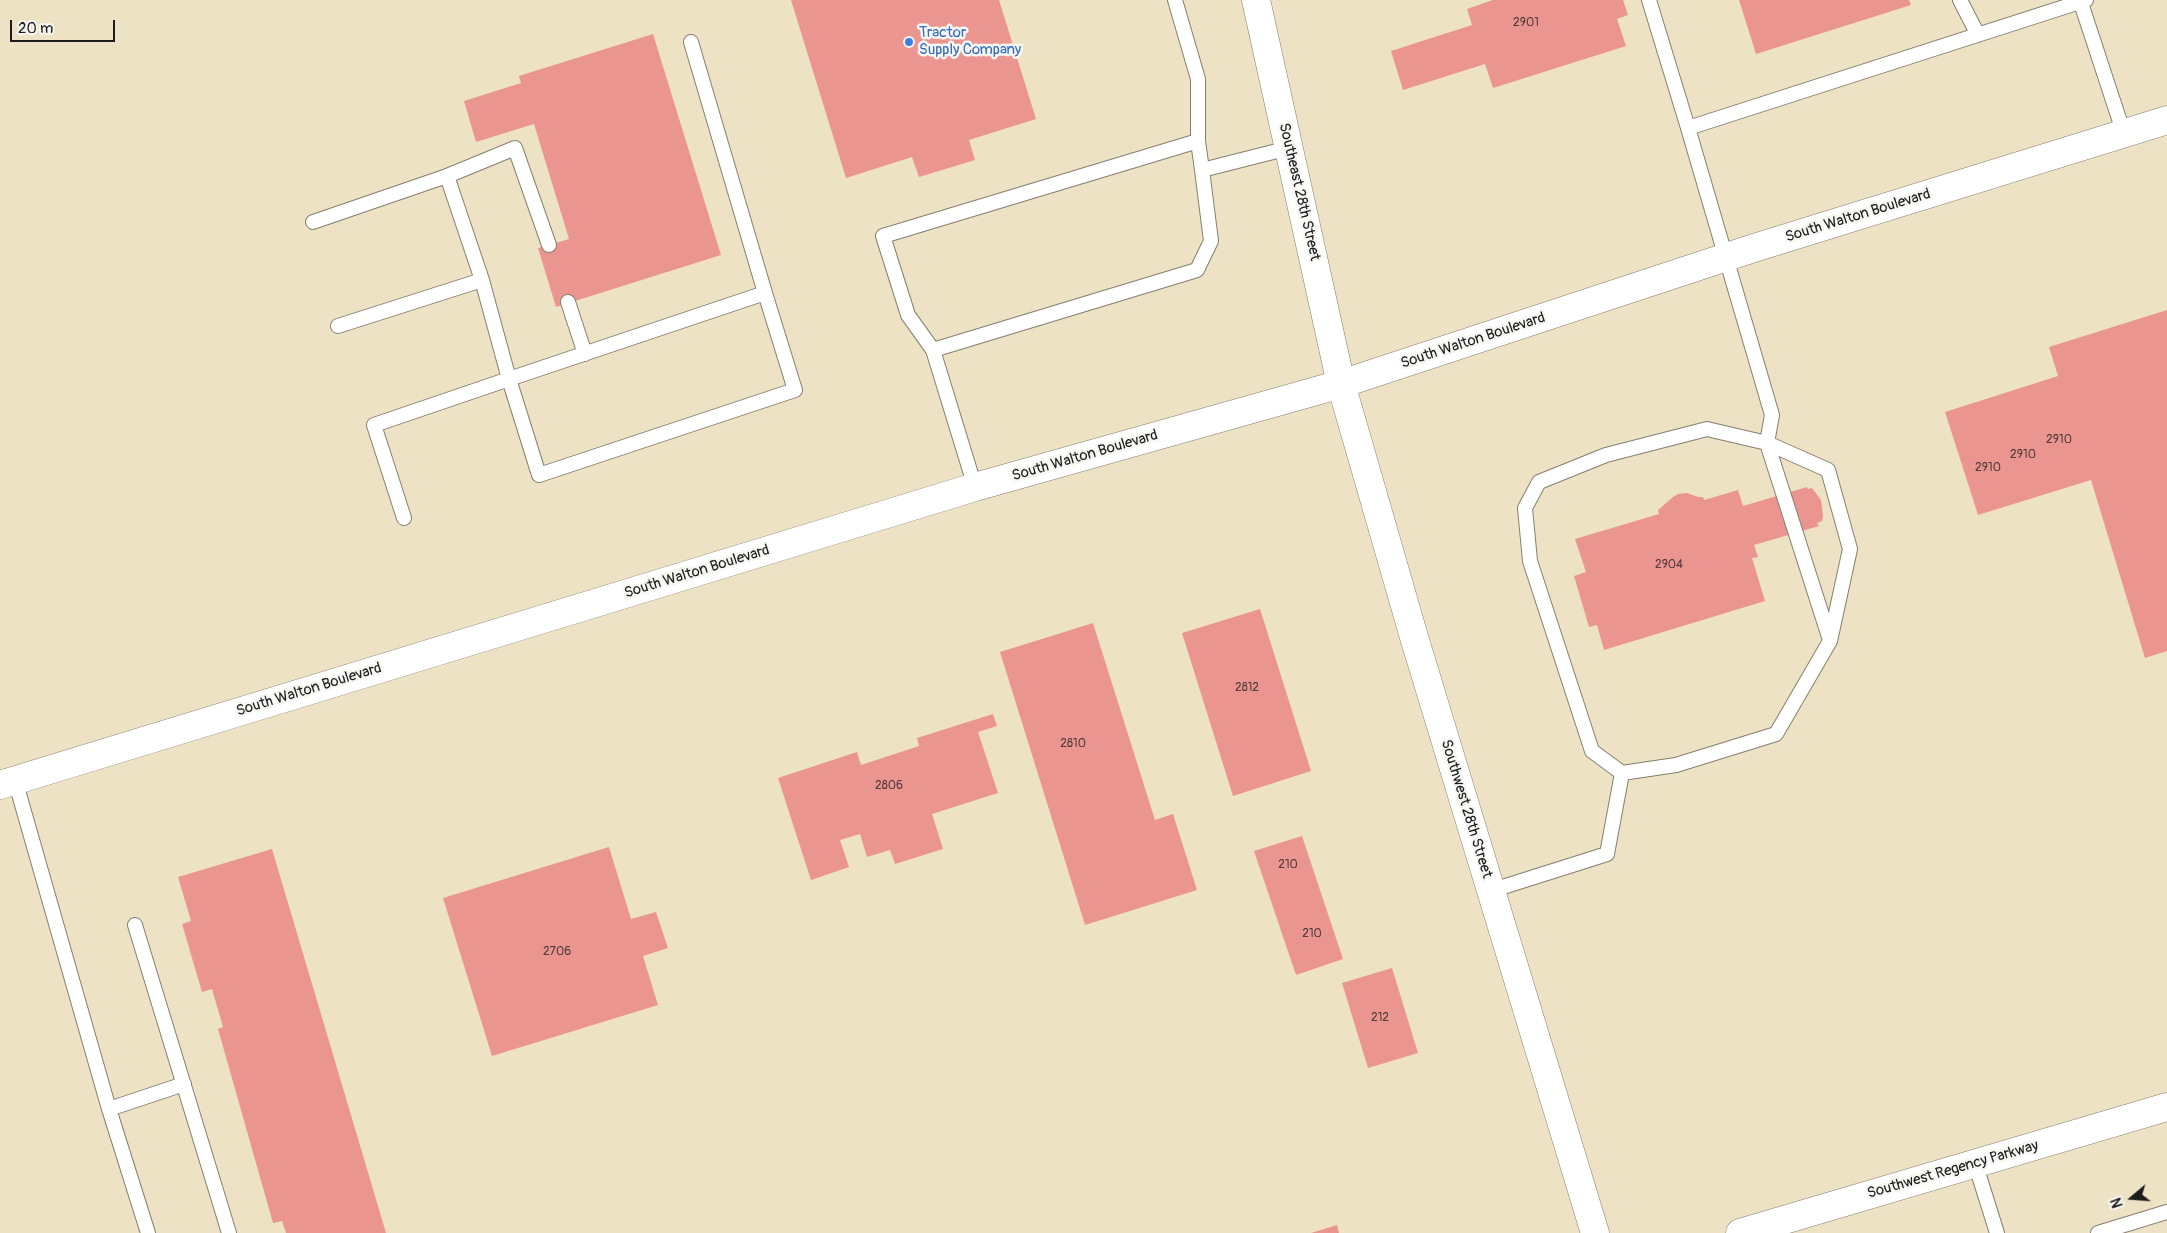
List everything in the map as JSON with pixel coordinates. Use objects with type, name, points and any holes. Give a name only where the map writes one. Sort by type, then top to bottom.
[{"type":"main road","name":"Southeast 28th Street","points":[[1256,0],[1342,384]]},
{"type":"main road","name":"South Walton Boulevard","points":[[7,783],[975,487],[1342,384],[1726,257],[2167,120]]},
{"type":"main road","name":"Southwest 28th Street","points":[[1342,384],[1414,637],[1595,1233]]},
{"type":"main road","name":"Southwest Regency Parkway","points":[[1740,1233],[2167,1106]]},
{"type":"lane","points":[[933,350],[1197,270],[1211,241],[1198,141],[1198,78],[1176,0]]},
{"type":"lane","points":[[1649,0],[1772,415],[1768,443],[1830,641]]},
{"type":"lane","points":[[1960,0],[1978,35]]},
{"type":"lane","points":[[1688,128],[2082,1],[2124,134]]},
{"type":"lane","points":[[447,176],[482,280],[509,379],[539,475],[795,390],[691,42]]},
{"type":"lane","points":[[975,487],[933,350],[908,315],[883,236],[1198,141]]},
{"type":"lane","points":[[313,222],[447,176],[515,148],[548,245]]},
{"type":"lane","points":[[1202,170],[1289,148]]},
{"type":"lane","points":[[338,326],[482,280]]},
{"type":"lane","points":[[404,518],[374,425],[765,293]]},
{"type":"lane","points":[[568,302],[585,354]]},
{"type":"lane","points":[[1707,429],[1768,443],[1828,470],[1850,549],[1830,641],[1776,734],[1676,765],[1622,772],[1592,751],[1530,561],[1525,508],[1539,482],[1606,455],[1707,429]]},
{"type":"lane","points":[[1490,891],[1607,854],[1622,772]]},
{"type":"lane","points":[[7,783],[148,1233]]},
{"type":"lane","points":[[136,925],[229,1233]]},
{"type":"lane","points":[[110,1108],[184,1084]]},
{"type":"lane","points":[[1975,1163],[1997,1233]]},
{"type":"lane","points":[[2098,1233],[2167,1212]]},
{"type":"building","points":[[791,0],[999,0],[1036,119],[969,140],[975,160],[919,177],[912,157],[846,178]]},
{"type":"building","points":[[1493,0],[1623,0],[1628,15],[1617,19],[1626,46],[1493,88],[1485,64],[1403,90],[1391,51],[1472,25],[1467,9]]},
{"type":"building","points":[[1739,0],[1909,0],[1911,5],[1756,54]]},
{"type":"building","points":[[653,34],[721,255],[556,307],[538,248],[569,239],[534,124],[476,142],[464,101],[521,83],[519,76]]},
{"type":"building","points":[[2167,310],[2167,651],[2145,658],[2091,480],[1978,515],[1945,412],[2058,376],[2049,347]]},
{"type":"building","points":[[1807,487],[1808,489],[1812,488],[1821,500],[1823,516],[1822,521],[1817,523],[1819,526],[1754,545],[1758,557],[1752,558],[1765,601],[1604,650],[1597,625],[1589,627],[1574,576],[1586,572],[1575,539],[1659,514],[1658,510],[1678,494],[1687,493],[1703,497],[1704,500],[1738,490],[1743,506]]},
{"type":"building","points":[[1260,609],[1311,771],[1233,796],[1182,633]]},
{"type":"building","points":[[1093,623],[1155,820],[1173,814],[1197,890],[1085,925],[1000,652]]},
{"type":"building","points":[[993,714],[997,726],[978,732],[998,793],[932,814],[943,849],[895,864],[890,850],[867,857],[860,834],[840,840],[849,867],[811,880],[778,778],[857,752],[861,765],[919,746],[917,738]]},
{"type":"building","points":[[1302,836],[1343,959],[1296,975],[1254,851]]},
{"type":"building","points":[[609,847],[631,919],[656,912],[668,948],[643,956],[658,1005],[492,1056],[443,898]]},
{"type":"building","points":[[272,849],[386,1233],[286,1233],[282,1221],[273,1223],[218,1029],[223,1027],[212,989],[202,992],[182,924],[191,921],[178,877]]},
{"type":"building","points":[[1392,968],[1418,1053],[1368,1068],[1342,983]]},
{"type":"building","points":[[1337,1225],[1339,1233],[1311,1233]]},
{"type":"place","name":"Tractor Supply Company","points":[[909,42]]}]
